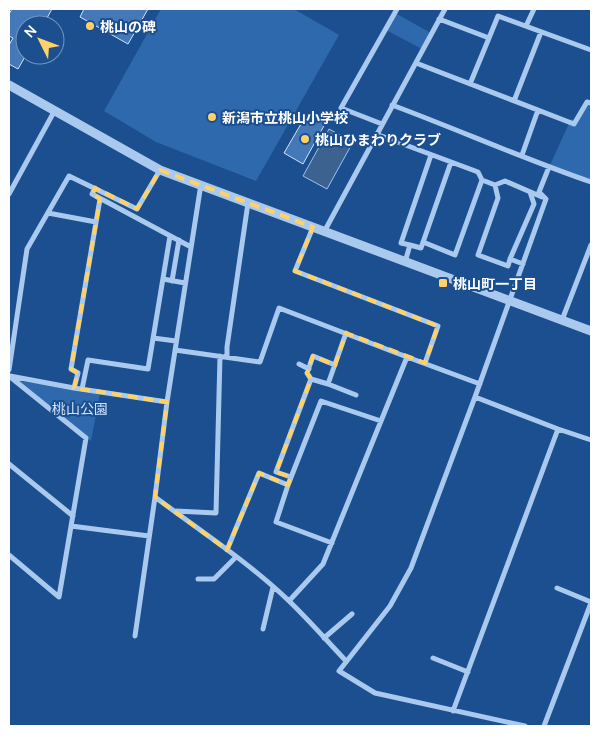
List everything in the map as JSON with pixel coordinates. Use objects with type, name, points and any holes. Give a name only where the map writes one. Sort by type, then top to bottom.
[{"type":"street","points":[[382,124],[341,108],[397,9]]},
{"type":"street","points":[[324,232],[445,9]]},
{"type":"street","points":[[526,26],[534,9]]},
{"type":"street","points":[[470,84],[498,16],[591,50]]},
{"type":"street","points":[[439,19],[488,38]]},
{"type":"street","points":[[514,101],[540,32]]},
{"type":"street","points":[[416,63],[574,124],[587,102],[591,103]]},
{"type":"street","points":[[9,85],[160,170],[591,331]]},
{"type":"street","points":[[392,105],[591,182]]},
{"type":"street","points":[[9,194],[55,110]]},
{"type":"street","points":[[522,155],[538,110]]},
{"type":"street","points":[[376,134],[478,172],[482,180],[495,185],[505,181],[546,199]]},
{"type":"street","points":[[431,155],[401,243],[421,248],[451,162]]},
{"type":"street","points":[[546,199],[539,192],[549,167]]},
{"type":"street","points":[[9,370],[27,250],[69,176],[137,209],[160,170]]},
{"type":"street","points":[[423,242],[456,255],[482,180]]},
{"type":"street","points":[[135,636],[167,402],[201,184]]},
{"type":"street","points":[[495,185],[498,198],[478,255],[508,266],[534,204],[530,192]]},
{"type":"street","points":[[95,188],[92,194],[100,199],[191,247]]},
{"type":"street","points":[[74,388],[78,373],[71,369],[100,199]]},
{"type":"street","points":[[525,726],[374,693],[339,672],[390,606],[411,568],[480,384],[546,199]]},
{"type":"street","points":[[227,358],[248,203]]},
{"type":"street","points":[[48,212],[96,222]]},
{"type":"street","points":[[313,227],[295,271],[438,326],[425,363]]},
{"type":"street","points":[[82,389],[88,360],[148,368],[170,236]]},
{"type":"street","points":[[172,281],[179,240]]},
{"type":"street","points":[[405,262],[410,245]]},
{"type":"street","points":[[562,320],[591,245]]},
{"type":"street","points":[[510,259],[523,264]]},
{"type":"street","points":[[163,279],[185,283]]},
{"type":"street","points":[[175,350],[260,362],[279,308],[480,384]]},
{"type":"street","points":[[328,384],[346,333]]},
{"type":"street","points":[[153,338],[176,341]]},
{"type":"street","points":[[174,511],[216,513],[220,356]]},
{"type":"street","points":[[335,365],[312,356],[308,373],[311,379],[356,395]]},
{"type":"street","points":[[289,601],[323,564],[407,357]]},
{"type":"street","points":[[299,364],[309,369]]},
{"type":"street","points":[[9,376],[167,402]]},
{"type":"street","points":[[9,376],[86,438],[59,597],[9,555]]},
{"type":"street","points":[[291,477],[276,472],[311,379]]},
{"type":"street","points":[[475,397],[591,440]]},
{"type":"street","points":[[332,543],[276,522],[291,477],[322,402],[380,421]]},
{"type":"street","points":[[453,711],[558,429]]},
{"type":"street","points":[[9,464],[73,516]]},
{"type":"street","points":[[227,550],[259,473],[288,485]]},
{"type":"street","points":[[154,496],[273,587],[289,601],[346,661]]},
{"type":"street","points":[[71,526],[149,536]]},
{"type":"street","points":[[198,579],[214,579],[236,557]]},
{"type":"street","points":[[264,629],[273,587]]},
{"type":"street","points":[[544,726],[591,602],[557,588]]},
{"type":"street","points":[[324,638],[352,614]]},
{"type":"street","points":[[433,658],[468,672]]},
{"type":"highlighted area","points":[[160,170],[313,227],[295,271],[438,326],[425,363],[346,333],[335,365],[313,356],[307,373],[311,379],[276,472],[291,477],[288,485],[259,473],[227,550],[155,497],[167,402],[74,388],[78,373],[71,369],[100,199],[92,194],[95,188],[137,209]]},
{"type":"green space","points":[[161,9],[294,9],[339,35],[256,181],[156,142],[104,111]]},
{"type":"green space","points":[[395,13],[431,33],[422,49],[386,30]]},
{"type":"green space","points":[[586,101],[591,103],[591,180],[550,165],[571,119],[574,120]]},
{"type":"green space","name":"桃山公園","points":[[14,380],[100,393],[91,441]]},
{"type":"shaded area","points":[[329,129],[353,142],[327,189],[303,176]]},
{"type":"building","points":[[12,9],[52,9],[49,15],[15,15],[15,65],[20,65],[18,69],[9,64],[9,45],[13,38],[9,36],[9,14]]},
{"type":"building","points":[[84,9],[148,9],[128,44],[80,17]]},
{"type":"building","name":"桃山ひまわりクラブ","points":[[305,117],[310,120],[312,117],[325,124],[303,164],[284,153]]},
{"type":"place","name":"桃山の碑","points":[[90,26]]},
{"type":"place","name":"新潟市立桃山小学校","points":[[212,117]]},
{"type":"place","name":"桃山ひまわりクラブ","points":[[305,139]]},
{"type":"place","name":"桃山町一丁目","points":[[443,283]]}]
